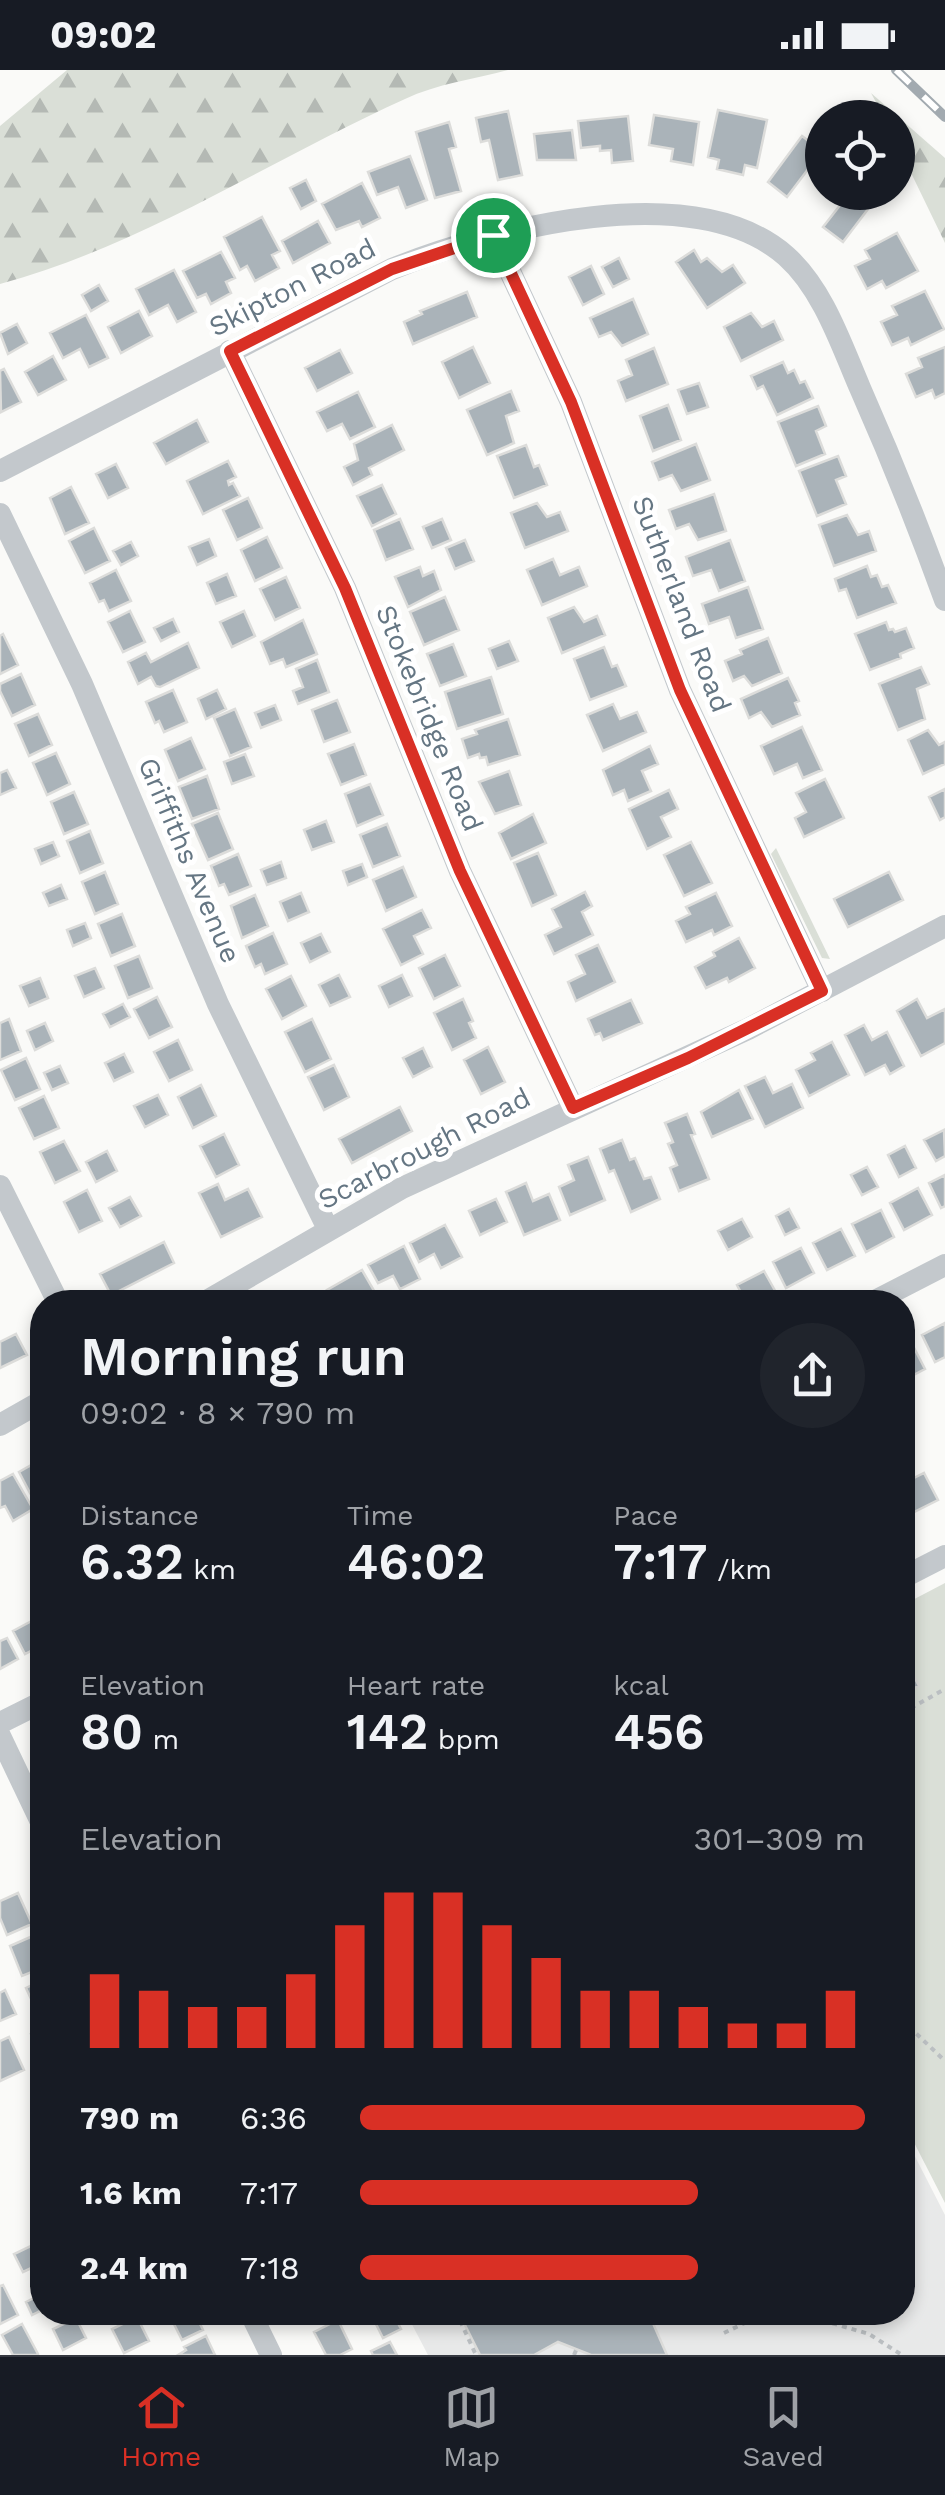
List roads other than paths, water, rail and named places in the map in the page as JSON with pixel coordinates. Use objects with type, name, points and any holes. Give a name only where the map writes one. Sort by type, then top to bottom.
[{"type":"street","name":"Skipton Road","points":[[0,471],[392,269],[538,224],[598,217],[692,218],[722,223],[770,244],[788,258],[814,290],[870,409],[945,600]]},
{"type":"street","name":"Sutherland Road","points":[[493,235],[571,402],[680,690],[822,991]]},
{"type":"street","name":"Stokebridge Road","points":[[230,351],[345,588],[460,871],[573,1108]]},
{"type":"street","name":"Griffiths Avenue","points":[[0,514],[82,684],[218,1004],[328,1229]]},
{"type":"street","name":"Scarbrough Road","points":[[225,1290],[402,1188],[688,1058],[945,926]]},
{"type":"street","points":[[0,1186],[52,1290]]},
{"type":"street","points":[[896,1290],[945,1264]]},
{"type":"street","points":[[0,1425],[30,1408]]},
{"type":"street","points":[[915,1571],[945,1556]]},
{"type":"street","points":[[0,1723],[30,1708]]},
{"type":"street","points":[[0,1736],[30,1799]]},
{"type":"street","points":[[256,2325],[270,2355]]},
{"type":"railway","points":[[896,70],[945,117]]}]
